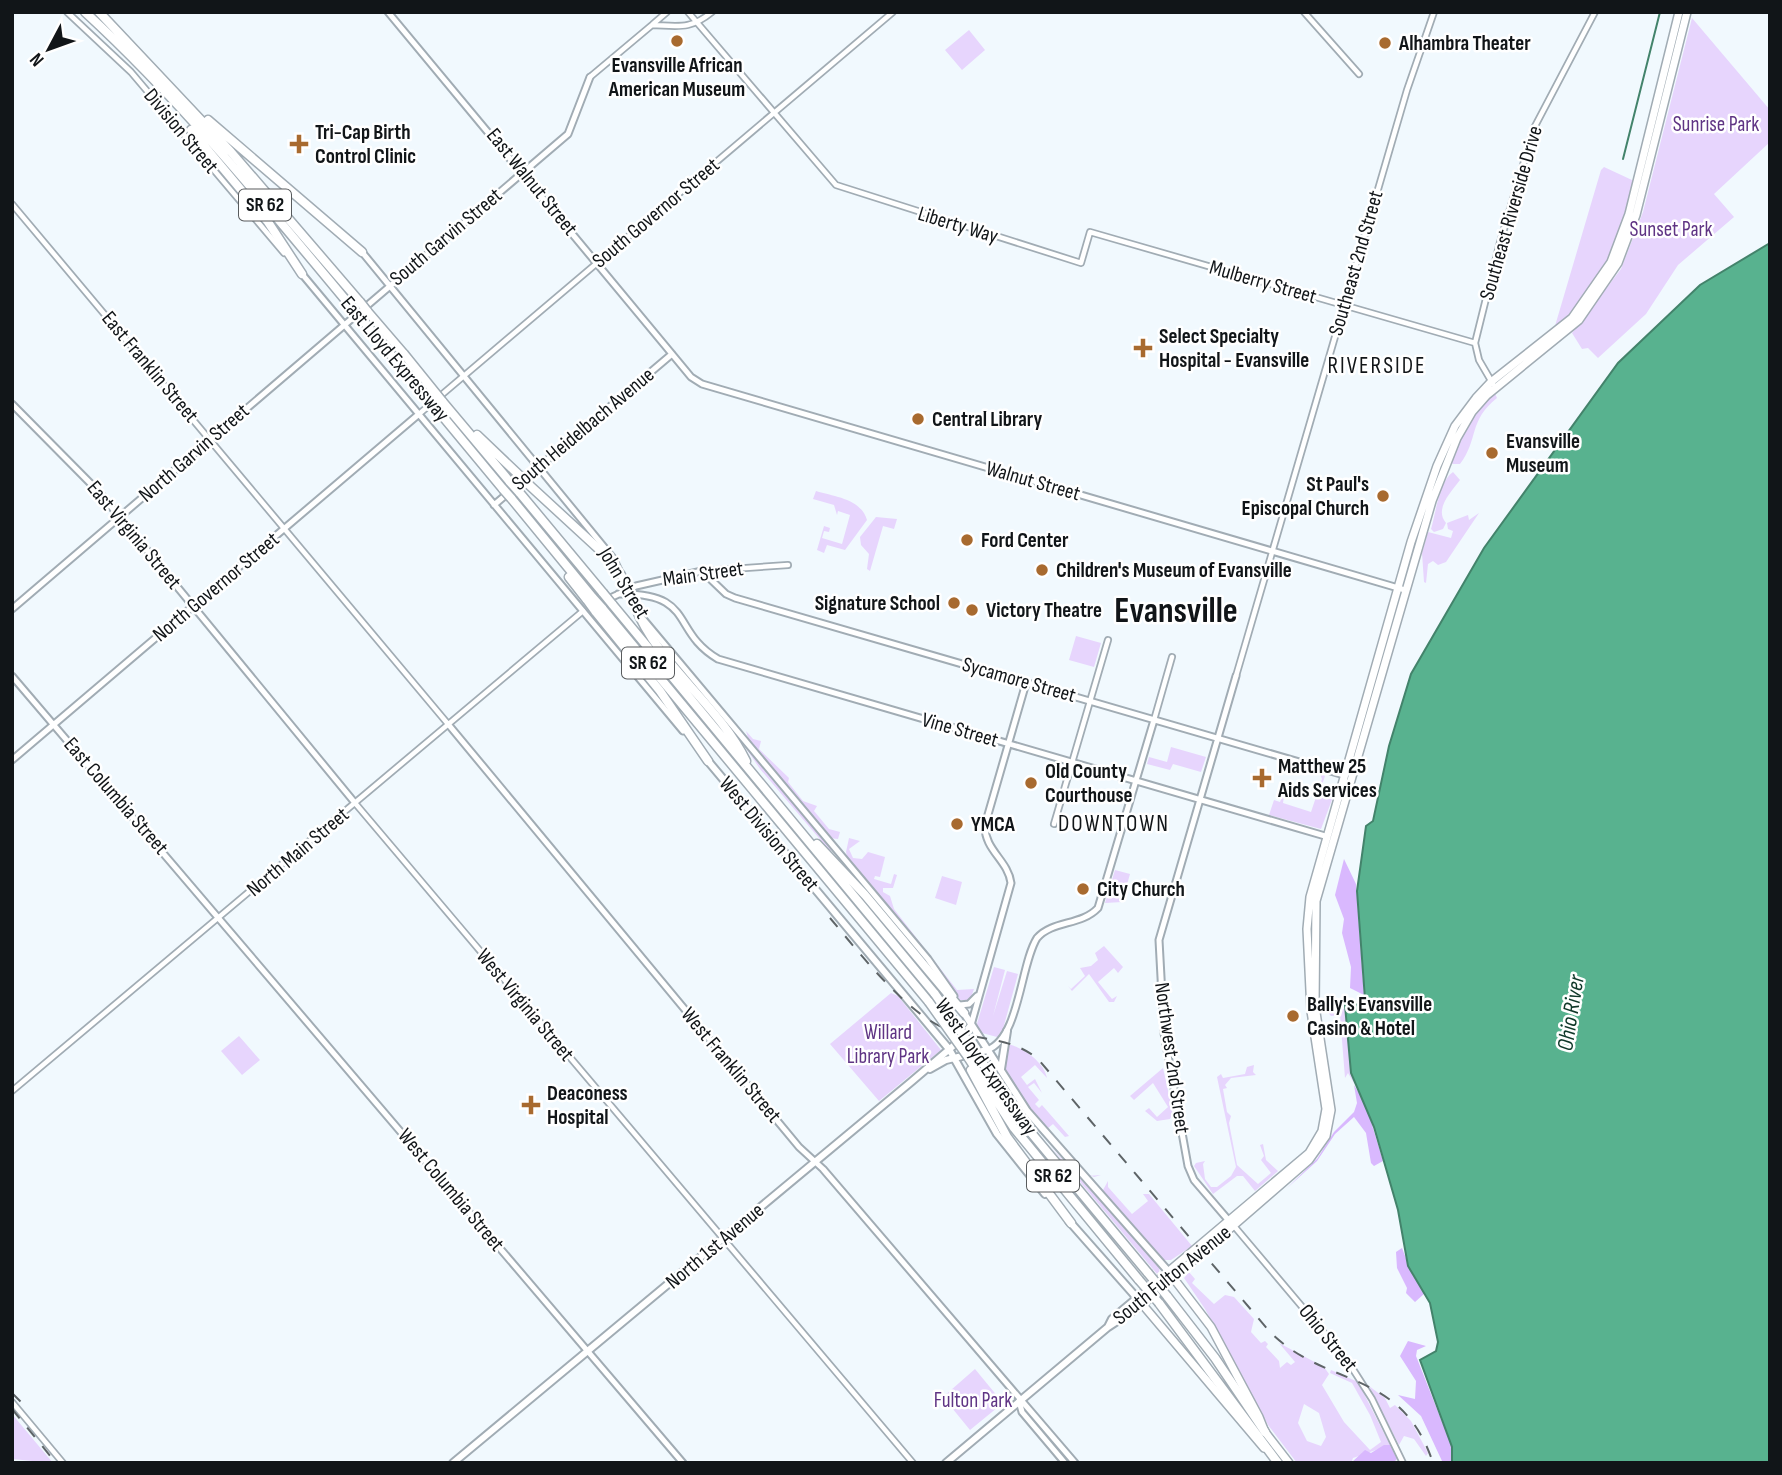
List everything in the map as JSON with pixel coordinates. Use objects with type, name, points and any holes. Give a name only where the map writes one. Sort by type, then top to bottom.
[{"type":"highway","name":"East Lloyd Expressway","points":[[85,12],[174,104],[360,317],[445,404],[612,604],[697,714]]},
{"type":"highway","name":"East Lloyd Expressway","points":[[99,12],[186,103],[360,302],[435,407],[590,599],[697,714]]},
{"type":"highway","points":[[1316,1147],[1328,1129],[1331,1110],[1315,1006],[1315,901],[1402,589],[1432,501],[1460,431],[1493,385],[1572,318],[1611,262],[1629,214],[1679,12]]},
{"type":"highway","points":[[1493,385],[1579,320],[1618,263],[1636,215],[1687,12]]},
{"type":"highway","points":[[186,103],[362,252]]},
{"type":"highway","points":[[174,104],[190,129],[268,222],[302,274]]},
{"type":"highway","points":[[445,404],[602,552],[621,575]]},
{"type":"highway","points":[[635,606],[653,638],[737,745],[752,773]]},
{"type":"highway","points":[[599,610],[708,761]]},
{"type":"highway","name":"SR 62","points":[[697,714],[752,773],[822,859]]},
{"type":"highway","name":"West Lloyd Expressway","points":[[697,714],[831,868],[935,994],[1018,1117],[1167,1296],[1215,1358],[1289,1463]]},
{"type":"highway","points":[[1316,1147],[1325,1122],[1326,1104],[1311,1011],[1307,929],[1311,889],[1325,836],[1365,715]]},
{"type":"highway","points":[[822,859],[962,1009]]},
{"type":"highway","name":"West Lloyd Expressway","points":[[831,868],[968,1057],[1014,1128],[1159,1303],[1278,1463]]},
{"type":"highway","points":[[968,1057],[974,1078],[1007,1137],[1071,1223]]},
{"type":"highway","name":"South Fulton Avenue","points":[[1140,1301],[1316,1147]]},
{"type":"highway","points":[[1171,1274],[1201,1312],[1223,1348],[1265,1432]]},
{"type":"highway","points":[[1140,1301],[1278,1463]]},
{"type":"main road","name":"East Walnut Street","points":[[388,12],[524,172],[672,354]]},
{"type":"main road","name":"South Garvin Street","points":[[344,324],[572,129],[590,77]]},
{"type":"main road","name":"John Street","points":[[362,252],[613,558],[635,606],[928,959],[962,1009]]},
{"type":"main road","name":"Division Street","points":[[302,274],[583,611]]},
{"type":"main road","name":"North Garvin Street","points":[[12,609],[344,324]]},
{"type":"main road","name":"South Heidelbach Avenue","points":[[494,505],[672,354]]},
{"type":"main road","name":"Walnut Street","points":[[672,354],[691,377],[702,384],[1402,589]]},
{"type":"main road","name":"East Virginia Street","points":[[12,404],[58,448],[120,517],[355,803]]},
{"type":"main road","name":"North Governor Street","points":[[12,760],[419,414]]},
{"type":"main road","name":"Main Street","points":[[629,591],[702,571]]},
{"type":"main road","name":"Sycamore Street","points":[[702,571],[726,594],[735,598],[1344,775]]},
{"type":"main road","name":"Vine Street","points":[[583,611],[629,591],[649,594],[672,605],[698,642],[717,658],[1325,836]]},
{"type":"main road","name":"West Division Street","points":[[583,611],[949,1049],[997,1133],[1140,1301]]},
{"type":"main road","name":"East Columbia Street","points":[[12,676],[220,917]]},
{"type":"main road","name":"Northwest 2nd Street","points":[[1231,1223],[1189,1170],[1163,1022],[1159,940],[1236,676]]},
{"type":"main road","points":[[971,1025],[1011,885],[1006,866],[988,843],[985,825],[1026,682]]},
{"type":"main road","points":[[1002,1075],[1001,1059],[1007,1031],[1034,943],[1048,929],[1086,918],[1098,908],[1154,720]]},
{"type":"main road","name":"West Franklin Street","points":[[448,724],[815,1163],[1075,1463]]},
{"type":"main road","name":"West Columbia Street","points":[[220,917],[683,1463]]},
{"type":"main road","points":[[979,994],[962,1009],[1002,1075],[1037,1124],[1171,1274]]},
{"type":"main road","name":"North 1st Avenue","points":[[453,1463],[911,1082],[949,1049],[971,1025]]},
{"type":"main road","points":[[911,1082],[936,1065],[997,1045],[1007,1031]]},
{"type":"main road","name":"South Fulton Avenue","points":[[946,1463],[1108,1327],[1117,1324],[1140,1301]]},
{"type":"main road","name":"West Franklin Street","points":[[1019,1401],[1022,1412],[1065,1463]]},
{"type":"street","name":"Division Street","points":[[67,12],[131,72],[302,274]]},
{"type":"street","name":"South Garvin Street","points":[[590,77],[667,12]]},
{"type":"street","points":[[688,12],[774,113]]},
{"type":"street","points":[[652,25],[698,24],[712,12]]},
{"type":"street","name":"South Governor Street","points":[[419,414],[893,12]]},
{"type":"street","points":[[1304,12],[1359,74]]},
{"type":"street","name":"Southeast 2nd Street","points":[[1236,676],[1421,43],[1434,12]]},
{"type":"street","name":"Southeast Riverside Drive","points":[[1475,343],[1499,246],[1534,128],[1595,12]]},
{"type":"street","name":"Liberty Way","points":[[774,113],[836,185],[1081,263],[1090,232]]},
{"type":"street","name":"East Franklin Street","points":[[12,204],[211,438],[448,724]]},
{"type":"street","name":"Mulberry Street","points":[[1090,232],[1475,343]]},
{"type":"street","points":[[1475,343],[1479,360],[1493,385]]},
{"type":"street","name":"Main Street","points":[[702,571],[788,565]]},
{"type":"street","name":"North Main Street","points":[[12,1091],[583,611]]},
{"type":"street","points":[[1054,824],[1108,640]]},
{"type":"street","points":[[1154,720],[1172,657]]},
{"type":"street","name":"West Virginia Street","points":[[355,803],[913,1463]]},
{"type":"street","name":"Ohio Street","points":[[1231,1223],[1347,1360],[1372,1399],[1403,1463]]},
{"type":"street","points":[[12,1402],[63,1463]]},
{"type":"green space","points":[[1692,18],[1770,110],[1770,142],[1714,194],[1734,217],[1678,265],[1646,314],[1598,358],[1588,348],[1582,349],[1572,333],[1621,269],[1643,212]]},
{"type":"green space","points":[[969,30],[985,50],[962,70],[945,50]]},
{"type":"green space","points":[[1604,167],[1632,180],[1633,189],[1621,229],[1606,263],[1586,295],[1558,327],[1555,326]]},
{"type":"green space","points":[[1494,391],[1497,398],[1482,414],[1466,455],[1460,464],[1453,464],[1450,462],[1464,426]]},
{"type":"green space","points":[[1453,472],[1460,480],[1443,506],[1446,523],[1443,529],[1434,532],[1431,529],[1444,482]]},
{"type":"green space","points":[[816,491],[847,500],[864,513],[867,520],[845,550],[827,545],[824,553],[817,550],[824,526],[830,528],[829,532],[824,531],[822,538],[842,544],[850,515],[838,511],[837,515],[834,505],[813,499]]},
{"type":"green space","points":[[1479,513],[1446,562],[1438,565],[1433,561],[1428,564],[1426,583],[1424,582],[1422,553],[1428,532],[1451,538],[1453,531],[1448,529],[1447,523],[1468,515],[1469,520]]},
{"type":"green space","points":[[876,517],[897,519],[894,529],[883,526],[870,571],[867,569],[869,554],[861,545],[860,537]]},
{"type":"green space","points":[[1076,636],[1101,643],[1094,667],[1069,660]]},
{"type":"green space","points":[[733,729],[833,849],[830,851],[760,769]]},
{"type":"green space","points":[[746,731],[753,739],[761,741],[759,749],[789,778],[788,782],[803,801],[817,806],[814,811],[829,829],[840,832],[838,839],[829,838],[749,741]]},
{"type":"green space","points":[[1171,747],[1206,757],[1201,772],[1173,764],[1170,770],[1147,764],[1149,757],[1167,762]]},
{"type":"green space","points":[[1320,774],[1325,776],[1320,791],[1333,797],[1321,829],[1269,815],[1274,800],[1280,802],[1285,789],[1283,803],[1311,812],[1322,779]]},
{"type":"green space","points":[[849,838],[860,841],[849,849],[853,858],[862,859],[868,852],[885,857],[880,877],[875,876],[874,879],[891,884],[894,874],[897,875],[893,888],[883,888],[883,892],[890,896],[894,909],[957,990],[974,989],[970,1000],[959,1000],[936,966],[848,860],[846,852]]},
{"type":"green space","points":[[1115,870],[1130,874],[1122,902],[1105,903]]},
{"type":"green space","points":[[942,876],[962,882],[956,905],[935,898]]},
{"type":"green space","points":[[1104,946],[1123,967],[1118,973],[1114,968],[1098,982],[1112,999],[1117,996],[1114,1002],[1109,1002],[1089,974],[1072,991],[1068,986],[1071,989],[1085,976],[1080,968],[1091,966],[1098,960],[1095,953]]},
{"type":"green space","points":[[994,967],[1005,970],[993,1016],[1007,971],[1018,974],[1003,1029],[997,1037],[982,1033],[976,1027]]},
{"type":"green space","name":"Willard Library Park","points":[[891,993],[898,996],[941,1050],[879,1101],[830,1044]]},
{"type":"green space","points":[[1333,998],[1330,1009],[1345,1009],[1351,1073],[1355,1085],[1348,1073],[1345,1078],[1340,1015],[1331,1016],[1325,1009],[1326,1003]]},
{"type":"green space","points":[[239,1036],[260,1060],[242,1075],[221,1051]]},
{"type":"green space","points":[[1008,1044],[1032,1056],[1042,1066],[1047,1078],[1035,1065],[1021,1077],[1027,1085],[1035,1079],[1042,1093],[1034,1083],[1028,1087],[1039,1100],[1035,1104],[1039,1108],[1042,1105],[1069,1136],[1065,1137],[1053,1124],[1047,1129],[1074,1161],[1023,1103],[1003,1068]]},
{"type":"green space","points":[[1254,1065],[1253,1072],[1256,1075],[1231,1078],[1225,1085],[1227,1088],[1223,1089],[1227,1112],[1231,1116],[1229,1123],[1237,1165],[1258,1184],[1271,1173],[1261,1160],[1264,1156],[1260,1145],[1263,1144],[1266,1160],[1278,1171],[1255,1191],[1243,1176],[1237,1176],[1213,1194],[1194,1166],[1196,1163],[1205,1161],[1205,1179],[1211,1187],[1217,1187],[1231,1176],[1236,1167],[1217,1077],[1221,1074],[1223,1078],[1245,1074],[1247,1067]]},
{"type":"green space","points":[[1163,1068],[1173,1113],[1170,1119],[1157,1121],[1145,1111],[1149,1108],[1157,1117],[1168,1107],[1153,1083],[1134,1100],[1130,1096]]},
{"type":"green space","points":[[1050,1146],[1160,1266],[1157,1274]]},
{"type":"green space","points":[[1108,1181],[1108,1187],[1132,1214],[1148,1201],[1143,1194],[1149,1194],[1192,1246],[1171,1260],[1164,1260],[1107,1200],[1103,1190]]},
{"type":"green space","points":[[1189,1272],[1195,1279],[1192,1283],[1214,1304],[1225,1295],[1234,1297],[1254,1319],[1251,1332],[1261,1343],[1265,1341],[1268,1344],[1266,1347],[1279,1361],[1280,1368],[1287,1362],[1291,1365],[1295,1362],[1279,1343],[1324,1367],[1329,1374],[1322,1385],[1344,1422],[1370,1450],[1381,1442],[1370,1415],[1352,1383],[1330,1373],[1331,1370],[1358,1382],[1390,1445],[1353,1458],[1351,1463],[1297,1463],[1268,1425],[1205,1309],[1184,1278]],"holes":[[[1304,1404],[1319,1413],[1326,1437],[1321,1446],[1307,1441],[1298,1423]]]},
{"type":"green space","name":"Fulton Park","points":[[975,1369],[1003,1403],[970,1430],[943,1397]]},
{"type":"green space","points":[[1369,1386],[1385,1398],[1390,1408],[1395,1405],[1411,1421],[1428,1453],[1426,1456],[1414,1439],[1404,1436],[1399,1445]]},
{"type":"green space","points":[[12,1414],[53,1463],[12,1459]]},
{"type":"shaded area","points":[[1344,859],[1356,884],[1364,995],[1350,988],[1351,967],[1342,933],[1344,919],[1335,895]]},
{"type":"shaded area","points":[[1354,1085],[1366,1105],[1383,1161],[1374,1166],[1371,1163],[1366,1133],[1354,1117],[1335,1134],[1317,1161],[1286,1189],[1317,1159],[1334,1132],[1354,1112],[1357,1103]]},
{"type":"shaded area","points":[[1402,1248],[1412,1274],[1425,1293],[1415,1302],[1406,1293],[1407,1288],[1397,1268],[1396,1252]]},
{"type":"shaded area","points":[[1408,1341],[1426,1346],[1417,1350],[1416,1356],[1452,1447],[1452,1463],[1442,1461],[1421,1416],[1398,1395],[1415,1399],[1416,1381],[1400,1356]]},
{"type":"shaded area","points":[[1384,1445],[1390,1445],[1397,1459],[1394,1462],[1351,1463],[1365,1450],[1371,1453]]},
{"type":"water","name":"Ohio River","points":[[1770,243],[1770,1463],[1452,1463],[1452,1447],[1420,1360],[1436,1351],[1438,1342],[1430,1303],[1408,1266],[1398,1210],[1374,1127],[1351,1073],[1345,1005],[1361,1004],[1365,999],[1357,891],[1366,826],[1373,821],[1389,746],[1411,674],[1484,548],[1618,363],[1700,285]]},
{"type":"waterway","points":[[1623,159],[1660,12]]},
{"type":"railway","points":[[830,918],[870,965],[919,1013],[952,1031],[1007,1043],[1038,1059],[1270,1332],[1292,1350],[1361,1383],[1402,1410],[1419,1432],[1433,1463]]},
{"type":"railway","points":[[12,1393],[23,1404]]},
{"type":"railway","points":[[12,1409],[56,1463]]},
{"type":"place","name":"Evansville African American Museum","points":[[677,41]]},
{"type":"place","name":"Alhambra Theater","points":[[1385,43]]},
{"type":"place","name":"Tri-Cap Birth Control Clinic","points":[[299,144]]},
{"type":"place","name":"Select Specialty Hospital - Evansville","points":[[1143,348]]},
{"type":"place","name":"Central Library","points":[[918,419]]},
{"type":"place","name":"Evansville Museum","points":[[1492,453]]},
{"type":"place","name":"St Paul's Episcopal Church","points":[[1383,496]]},
{"type":"place","name":"Ford Center","points":[[967,540]]},
{"type":"place","name":"Children's Museum of Evansville","points":[[1042,570]]},
{"type":"place","name":"Signature School","points":[[954,603]]},
{"type":"place","name":"Victory Theatre","points":[[972,610]]},
{"type":"place","name":"Matthew 25 Aids Services","points":[[1262,778]]},
{"type":"place","name":"Old County Courthouse","points":[[1031,783]]},
{"type":"place","name":"YMCA","points":[[957,824]]},
{"type":"place","name":"City Church","points":[[1083,889]]},
{"type":"place","name":"Bally's Evansville Casino & Hotel","points":[[1293,1016]]},
{"type":"place","name":"Deaconess Hospital","points":[[531,1105]]},
{"type":"district","name":"RIVERSIDE","points":[[1377,366]]},
{"type":"district","name":"Evansville","points":[[1176,611]]},
{"type":"district","name":"DOWNTOWN","points":[[1114,824]]},
{"type":"park label","name":"Sunrise Park","points":[[1716,124]]},
{"type":"park label","name":"Sunset Park","points":[[1671,229]]}]
